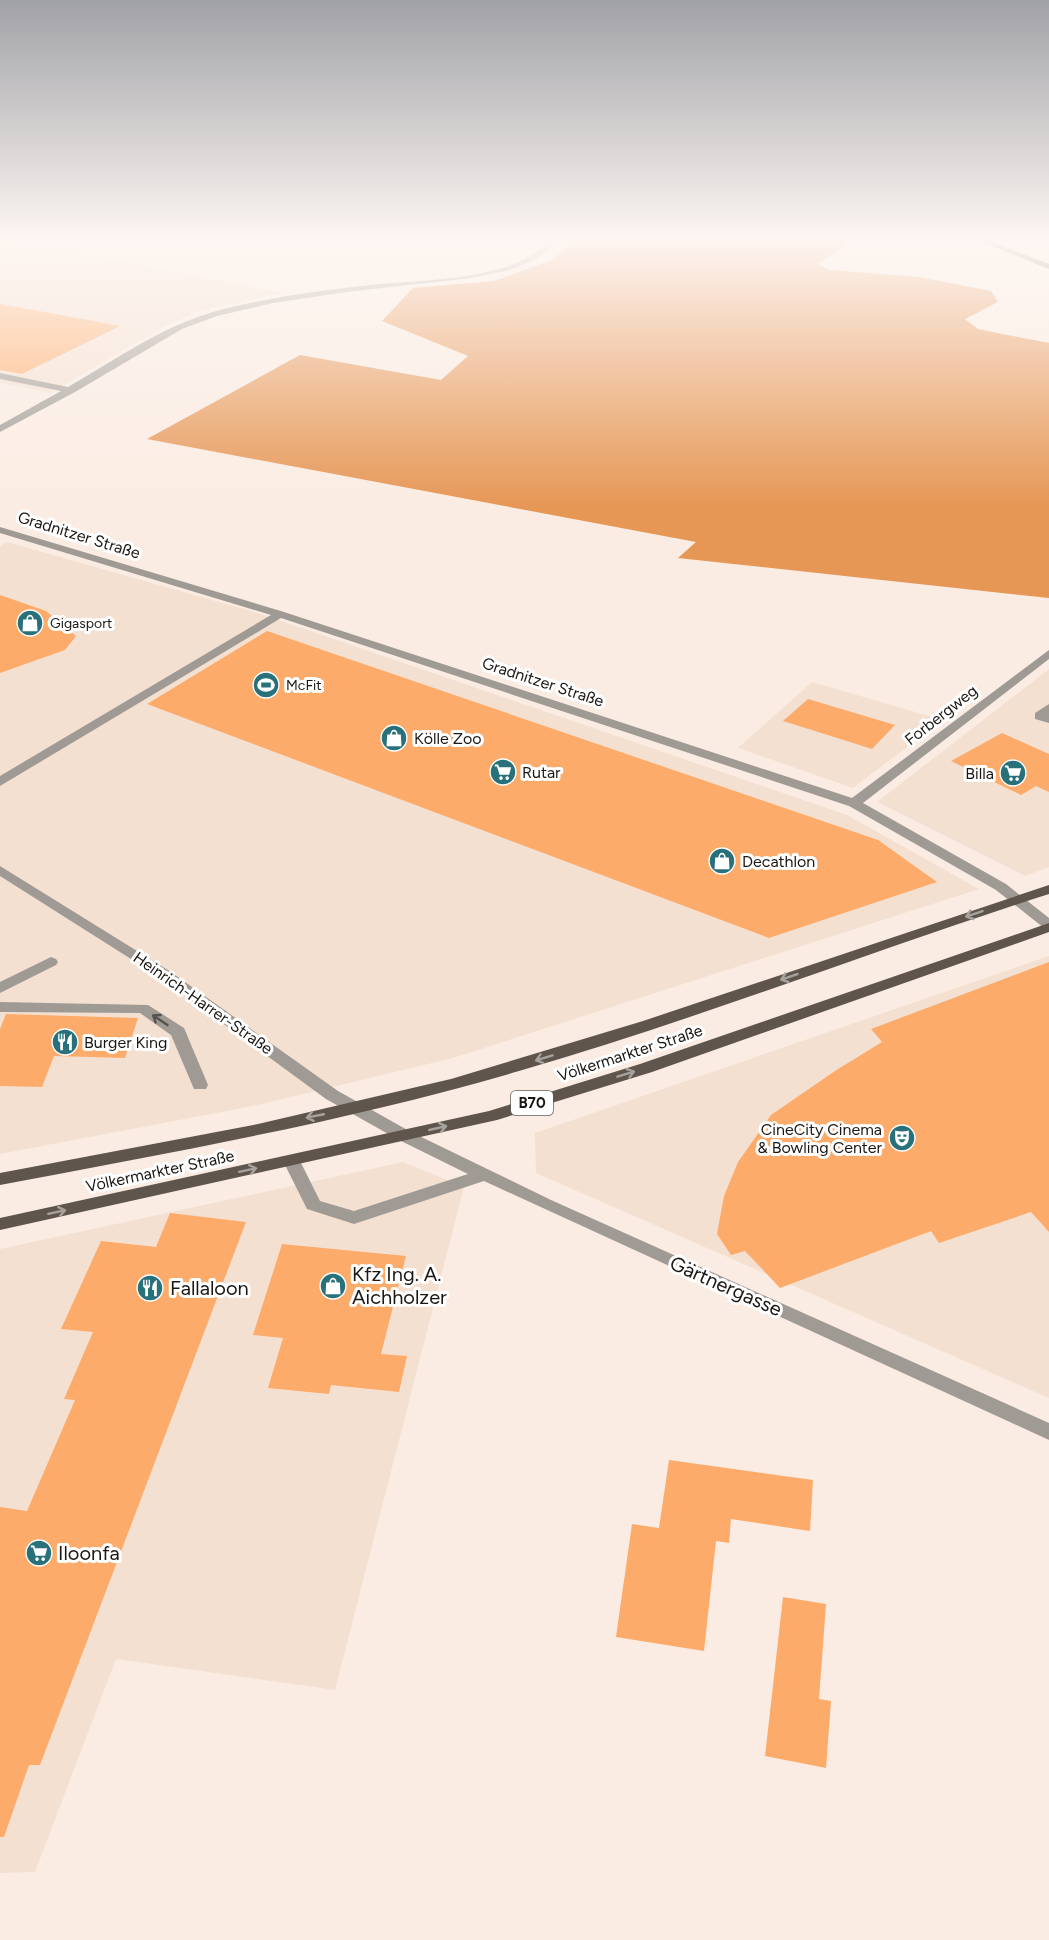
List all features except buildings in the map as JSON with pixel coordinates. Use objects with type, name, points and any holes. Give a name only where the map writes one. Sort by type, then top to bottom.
[{"type":"main road","name":"Völkermarkter Straße","points":[[0,1179],[357,1108],[503,1070],[639,1028],[1049,888]]},
{"type":"main road","name":"Völkermarkter Straße","points":[[0,1224],[491,1116],[646,1068],[1049,926]]},
{"type":"street","points":[[0,429],[178,328]]},
{"type":"street","points":[[0,376],[72,390]]},
{"type":"street","name":"Gradnitzer Straße","points":[[0,530],[280,614],[854,803],[1001,887],[1049,926]]},
{"type":"street","points":[[0,782],[280,614]]},
{"type":"street","name":"Forbergweg","points":[[854,803],[1049,653]]},
{"type":"street","points":[[1049,708],[1039,716],[1049,719]]},
{"type":"street","name":"Heinrich-Harrer-Straße","points":[[0,870],[166,975],[332,1095],[405,1136]]},
{"type":"street","points":[[0,988],[51,962]]},
{"type":"street","points":[[0,1007],[143,1008],[178,1032],[200,1085]]},
{"type":"street","name":"Gärtnergasse","points":[[405,1136],[484,1175],[1049,1431]]},
{"type":"street","points":[[292,1161],[313,1205],[354,1218],[484,1175]]},
{"type":"shaded area","points":[[0,328],[162,328],[50,393],[0,383]]},
{"type":"shaded area","points":[[398,328],[976,328],[1049,343],[1049,598],[678,558],[696,542],[147,439],[300,355],[441,380],[468,356]]},
{"type":"shaded area","points":[[7,542],[261,614],[847,815],[979,889],[453,1058],[253,1106],[0,1154],[0,546]]},
{"type":"shaded area","points":[[1049,669],[1049,867],[1025,876],[877,802]]},
{"type":"shaded area","points":[[812,682],[943,720],[853,788],[738,748]]},
{"type":"shaded area","points":[[1049,956],[1049,1398],[536,1173],[535,1133]]},
{"type":"shaded area","points":[[403,1162],[464,1187],[335,1690],[116,1659],[35,1872],[0,1873],[0,1249]]},
{"type":"place","name":"Gigasport","points":[[30,623]]},
{"type":"place","name":"McFit","points":[[266,685]]},
{"type":"place","name":"Kölle Zoo","points":[[394,738]]},
{"type":"place","name":"Rutar","points":[[503,772]]},
{"type":"place","name":"Billa","points":[[1013,773]]},
{"type":"place","name":"Decathlon","points":[[722,861]]},
{"type":"place","name":"Burger King","points":[[65,1042]]},
{"type":"place","name":"CineCity Cinema & Bowling Center","points":[[902,1138]]},
{"type":"place","name":"Kfz Ing. A. Aichholzer","points":[[333,1286]]},
{"type":"place","name":"Fallaloon","points":[[150,1288]]},
{"type":"place","name":"Iloonfa","points":[[39,1553]]}]
